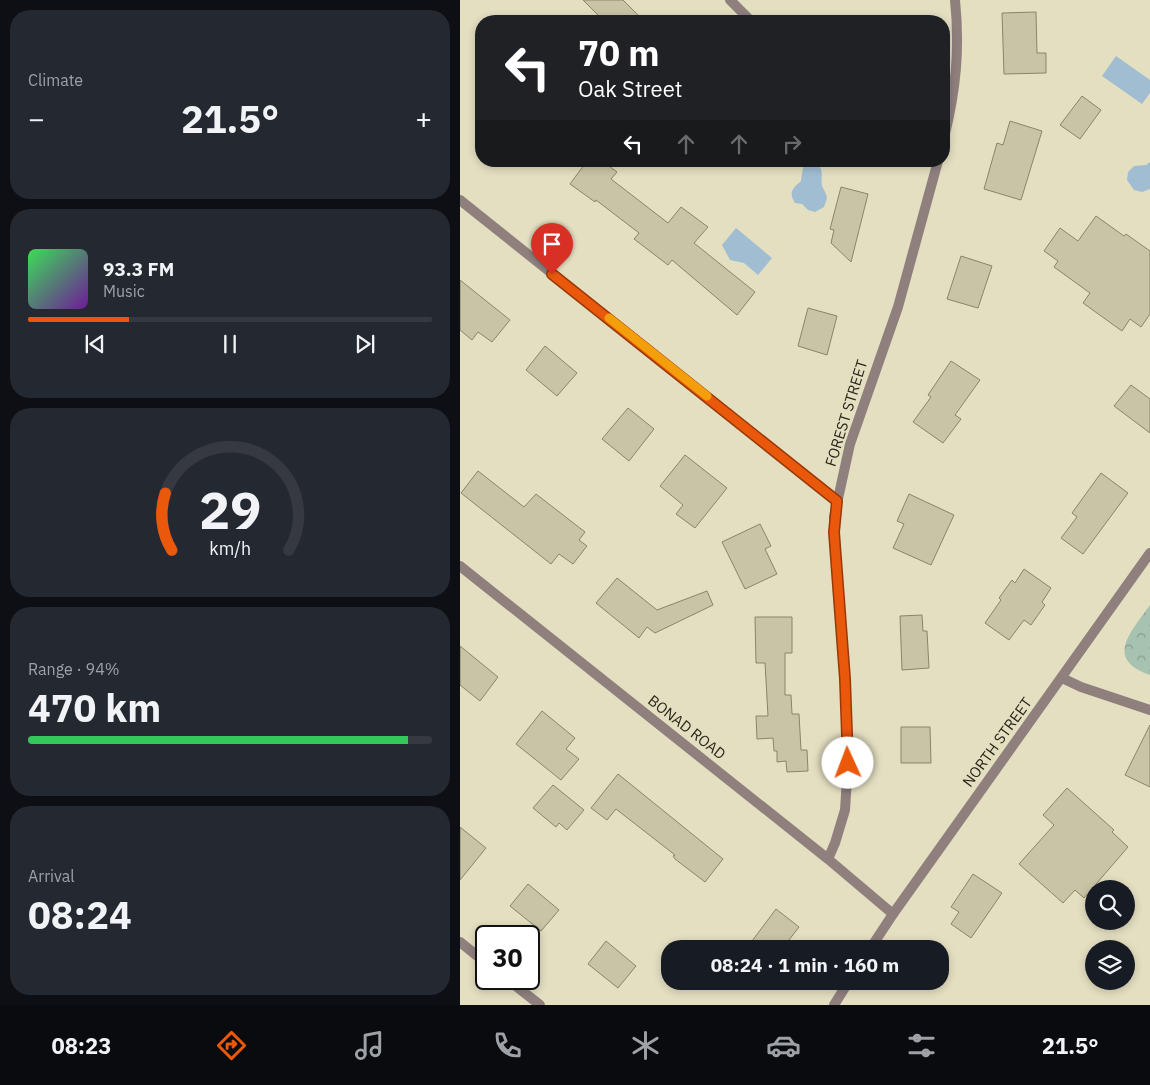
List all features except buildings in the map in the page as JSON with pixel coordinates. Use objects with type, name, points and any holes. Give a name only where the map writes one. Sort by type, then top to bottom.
[{"type":"street","points":[[730,0],[745,15]]},
{"type":"street","points":[[950,115],[958,51],[955,0]]},
{"type":"street","name":"FOREST STREET","points":[[828,859],[836,843],[845,810],[848,781],[845,679],[834,532],[837,501],[850,444],[898,307],[936,167]]},
{"type":"street","points":[[460,200],[837,501]]},
{"type":"street","name":"NORTH STREET","points":[[876,940],[1150,553]]},
{"type":"street","name":"BONAD ROAD","points":[[460,566],[828,859],[893,914]]},
{"type":"street","points":[[1062,678],[1081,687],[1150,710]]},
{"type":"street","points":[[460,942],[475,954]]},
{"type":"street","points":[[520,990],[540,1005]]},
{"type":"street","points":[[834,1005],[843,990]]},
{"type":"green space","points":[[1150,605],[1150,675],[1136,669],[1128,661],[1125,653],[1130,635]]},
{"type":"water","points":[[1116,56],[1150,80],[1150,93],[1142,104],[1102,76]]},
{"type":"water","points":[[1150,162],[1150,189],[1142,192],[1134,190],[1127,180],[1128,172],[1134,166],[1146,165]]},
{"type":"water","points":[[804,167],[820,167],[822,172],[822,186],[827,198],[824,207],[815,212],[808,210],[802,204],[795,203],[792,196],[794,188],[801,181]]},
{"type":"water","points":[[736,228],[772,258],[758,275],[744,263],[730,260],[722,245]]},
{"type":"slow traffic","points":[[609,318],[707,396]]},
{"type":"route","points":[[552,274],[837,501],[834,516],[834,532],[845,679],[848,763]]}]
